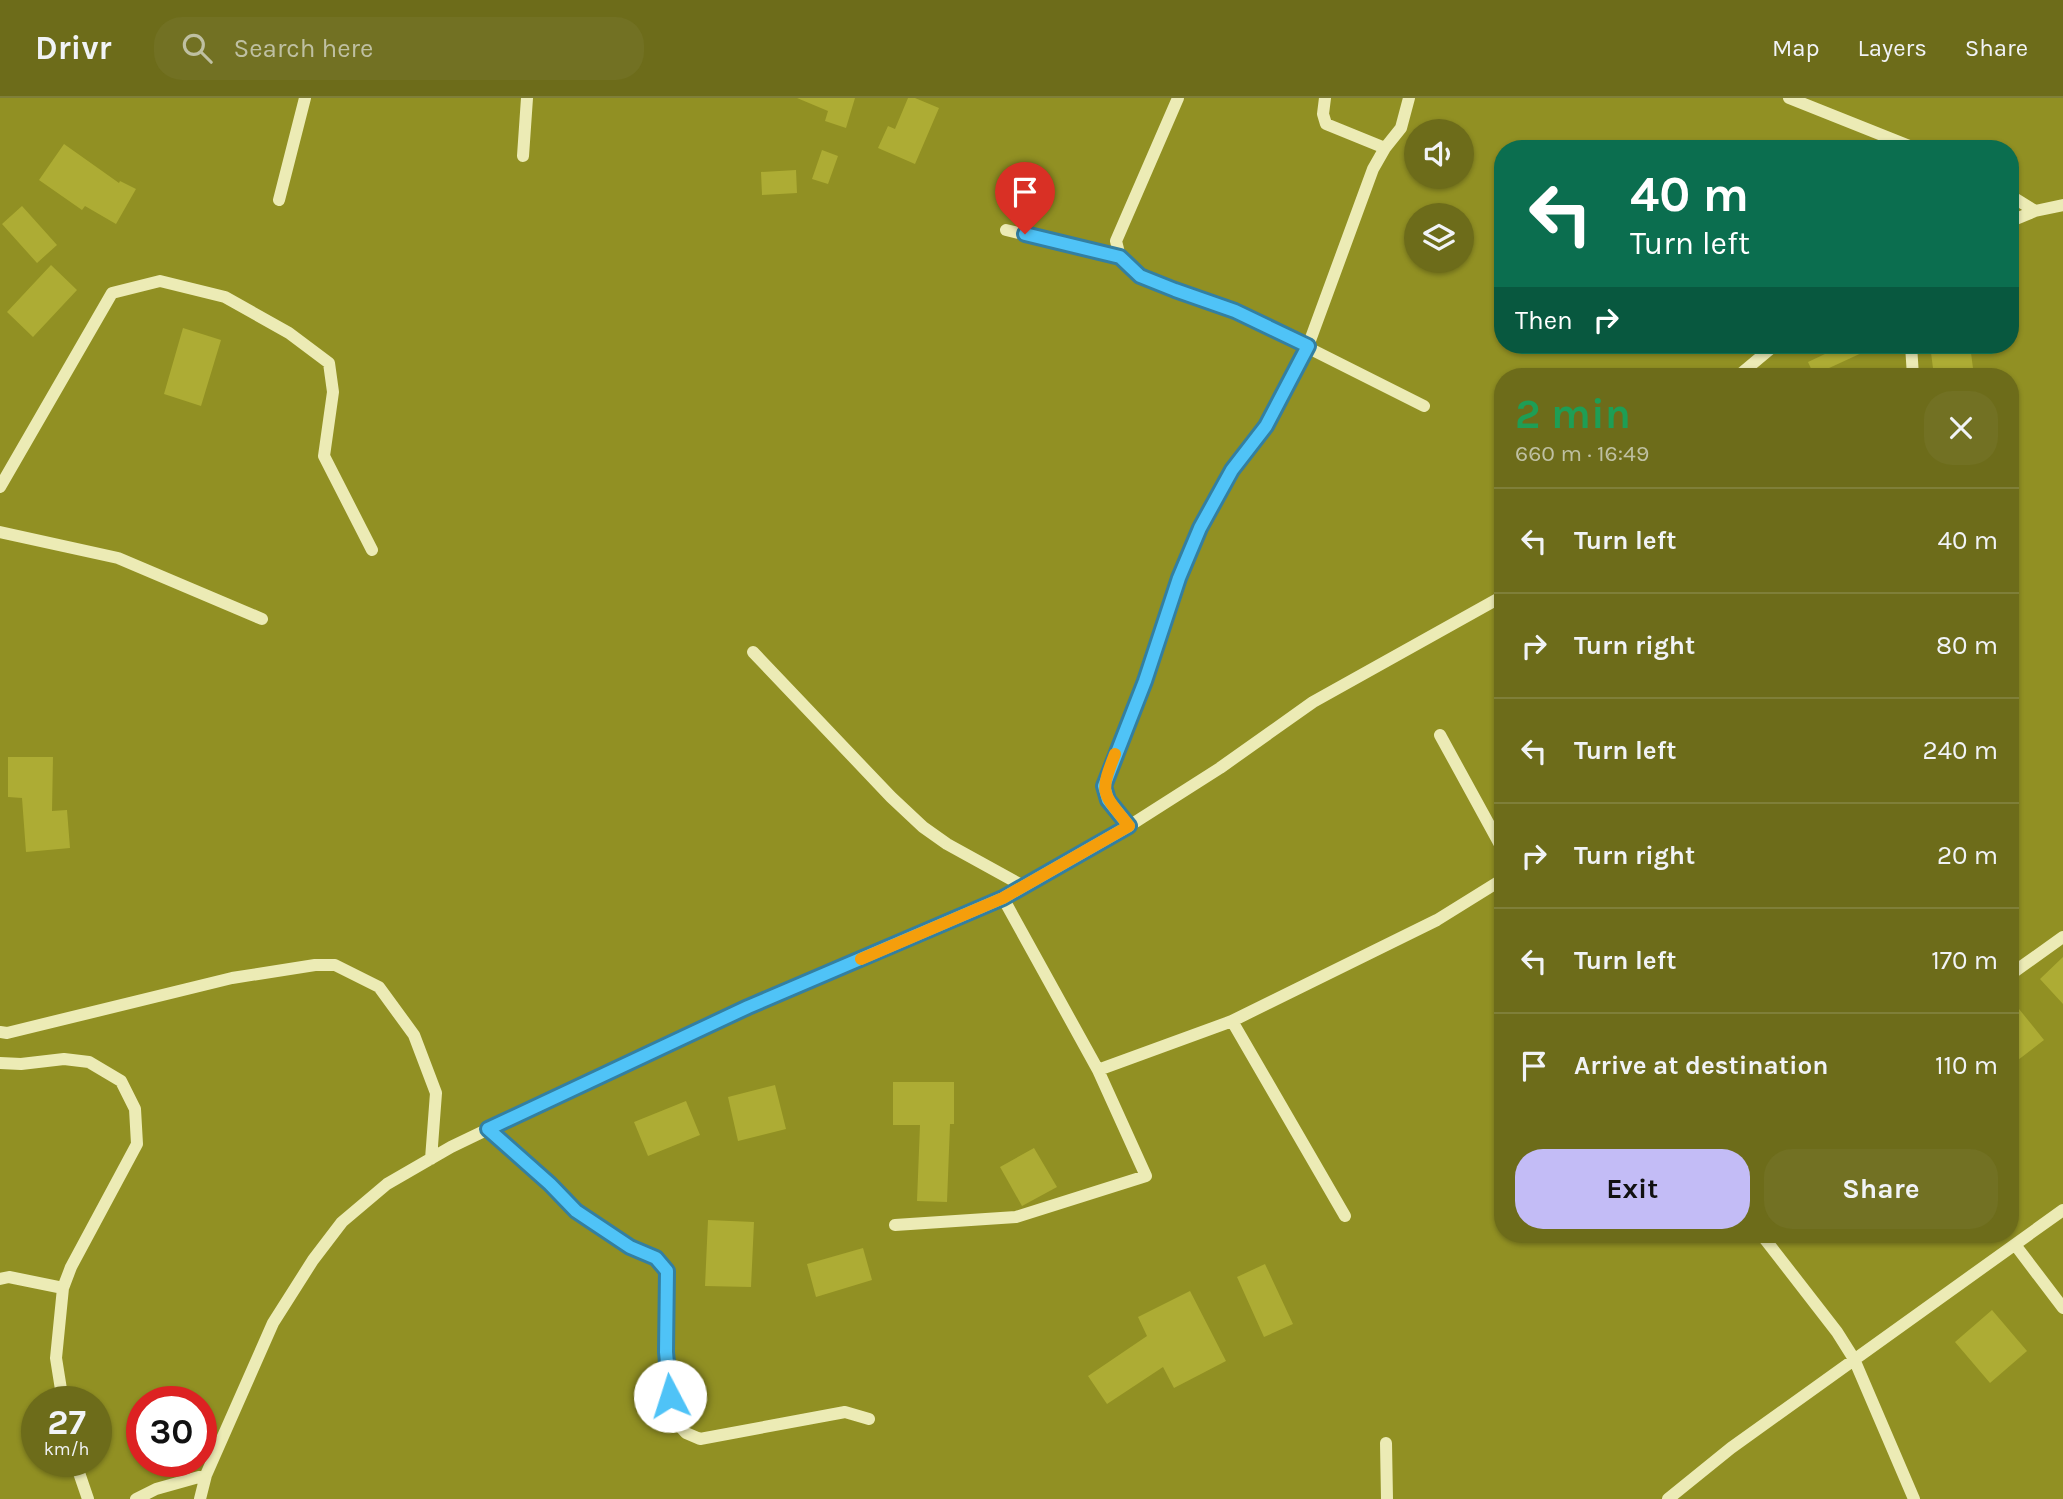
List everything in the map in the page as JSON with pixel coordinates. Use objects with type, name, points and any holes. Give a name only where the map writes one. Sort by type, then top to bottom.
[{"type":"street","points":[[279,200],[305,98]]},
{"type":"street","points":[[523,156],[527,98]]},
{"type":"street","points":[[1120,257],[1116,242],[1178,98]]},
{"type":"street","points":[[1325,98],[1323,114],[1326,124],[1385,148]]},
{"type":"street","points":[[1129,826],[1108,800],[1104,786],[1145,681],[1179,578],[1200,528],[1232,470],[1266,426],[1308,346],[1373,169],[1401,128],[1409,98]]},
{"type":"street","points":[[1789,98],[1894,140]]},
{"type":"street","points":[[2019,202],[2035,211]]},
{"type":"street","points":[[2019,218],[2063,205]]},
{"type":"street","points":[[1006,230],[1120,257],[1140,276],[1235,311],[1424,406]]},
{"type":"street","points":[[0,487],[112,293],[160,281],[225,297],[289,333],[329,363],[333,391],[324,456],[372,550]]},
{"type":"street","points":[[1746,368],[1763,354]]},
{"type":"street","points":[[0,532],[118,558],[262,619]]},
{"type":"street","points":[[217,1450],[273,1323],[313,1260],[342,1222],[387,1184],[488,1129],[748,1007],[1025,887],[1129,826],[1220,768],[1313,702],[1494,601]]},
{"type":"street","points":[[753,652],[923,827],[947,844],[1025,887]]},
{"type":"street","points":[[1440,736],[1494,834]]},
{"type":"street","points":[[1098,1070],[1232,1021],[1437,920],[1494,885]]},
{"type":"street","points":[[895,1225],[1016,1217],[1146,1177],[1098,1070],[1003,898]]},
{"type":"street","points":[[2019,968],[2063,937]]},
{"type":"street","points":[[0,1032],[232,978],[315,965],[335,965],[379,987],[414,1035],[436,1093],[430,1159]]},
{"type":"street","points":[[1232,1021],[1345,1216]]},
{"type":"street","points":[[0,1063],[21,1064],[64,1059],[89,1062],[121,1081],[135,1109],[137,1144],[71,1266],[63,1288],[56,1358],[60,1386]]},
{"type":"street","points":[[488,1129],[576,1211],[630,1247],[656,1258],[667,1271],[666,1352],[673,1418],[685,1433],[700,1439],[845,1412],[869,1419]]},
{"type":"street","points":[[1668,1499],[1731,1448],[2063,1210]]},
{"type":"street","points":[[1768,1243],[1837,1332],[1854,1359],[1914,1499]]},
{"type":"street","points":[[2016,1246],[2063,1308]]},
{"type":"street","points":[[0,1279],[9,1277],[63,1288]]},
{"type":"street","points":[[1386,1443],[1387,1499]]},
{"type":"street","points":[[80,1477],[88,1499]]},
{"type":"street","points":[[136,1499],[156,1489],[199,1477]]},
{"type":"street","points":[[200,1499],[206,1477]]},
{"type":"building","points":[[797,98],[855,98],[846,128],[825,121],[828,111]]},
{"type":"building","points":[[908,98],[915,98],[939,108],[915,164],[878,148],[888,126],[895,129]]},
{"type":"building","points":[[64,144],[119,183],[120,181],[136,189],[116,224],[85,206],[82,210],[39,180]]},
{"type":"building","points":[[822,150],[838,156],[828,184],[812,179]]},
{"type":"building","points":[[796,170],[797,193],[762,195],[761,172]]},
{"type":"building","points":[[22,206],[57,245],[37,263],[2,224]]},
{"type":"building","points":[[51,265],[77,290],[33,337],[7,312]]},
{"type":"building","points":[[183,328],[221,340],[201,406],[164,394]]},
{"type":"building","points":[[1825,354],[1860,354],[1829,368],[1811,368],[1808,362]]},
{"type":"building","points":[[1931,354],[1971,354],[1973,368],[1933,368]]},
{"type":"building","points":[[8,757],[53,757],[52,811],[67,810],[70,848],[26,852],[22,798],[8,797]]},
{"type":"building","points":[[2063,957],[2063,1004],[2040,979]]},
{"type":"building","points":[[2019,1009],[2044,1040],[2019,1059]]},
{"type":"building","points":[[893,1082],[954,1082],[954,1124],[950,1124],[947,1202],[917,1201],[920,1125],[893,1125]]},
{"type":"building","points":[[775,1085],[786,1129],[738,1141],[728,1097]]},
{"type":"building","points":[[686,1101],[700,1135],[648,1156],[634,1122]]},
{"type":"building","points":[[1034,1148],[1057,1187],[1022,1206],[1000,1167]]},
{"type":"building","points":[[708,1220],[754,1222],[751,1287],[705,1286]]},
{"type":"building","points":[[863,1248],[872,1280],[816,1297],[807,1264]]},
{"type":"building","points":[[1265,1264],[1293,1324],[1264,1337],[1237,1277]]},
{"type":"building","points":[[1190,1291],[1226,1361],[1174,1388],[1163,1367],[1107,1404],[1088,1376],[1147,1336],[1138,1317]]},
{"type":"building","points":[[1992,1310],[2027,1351],[1990,1383],[1955,1342]]},
{"type":"slow traffic","points":[[861,959],[1003,898],[1129,826],[1108,800],[1104,786],[1115,754]]},
{"type":"route","points":[[670,1396],[666,1352],[667,1271],[656,1258],[630,1247],[576,1211],[488,1129],[748,1007],[1003,898],[1129,826],[1108,800],[1104,786],[1145,681],[1179,578],[1200,528],[1232,470],[1266,426],[1308,346],[1235,311],[1140,276],[1120,257],[1025,234]]}]
